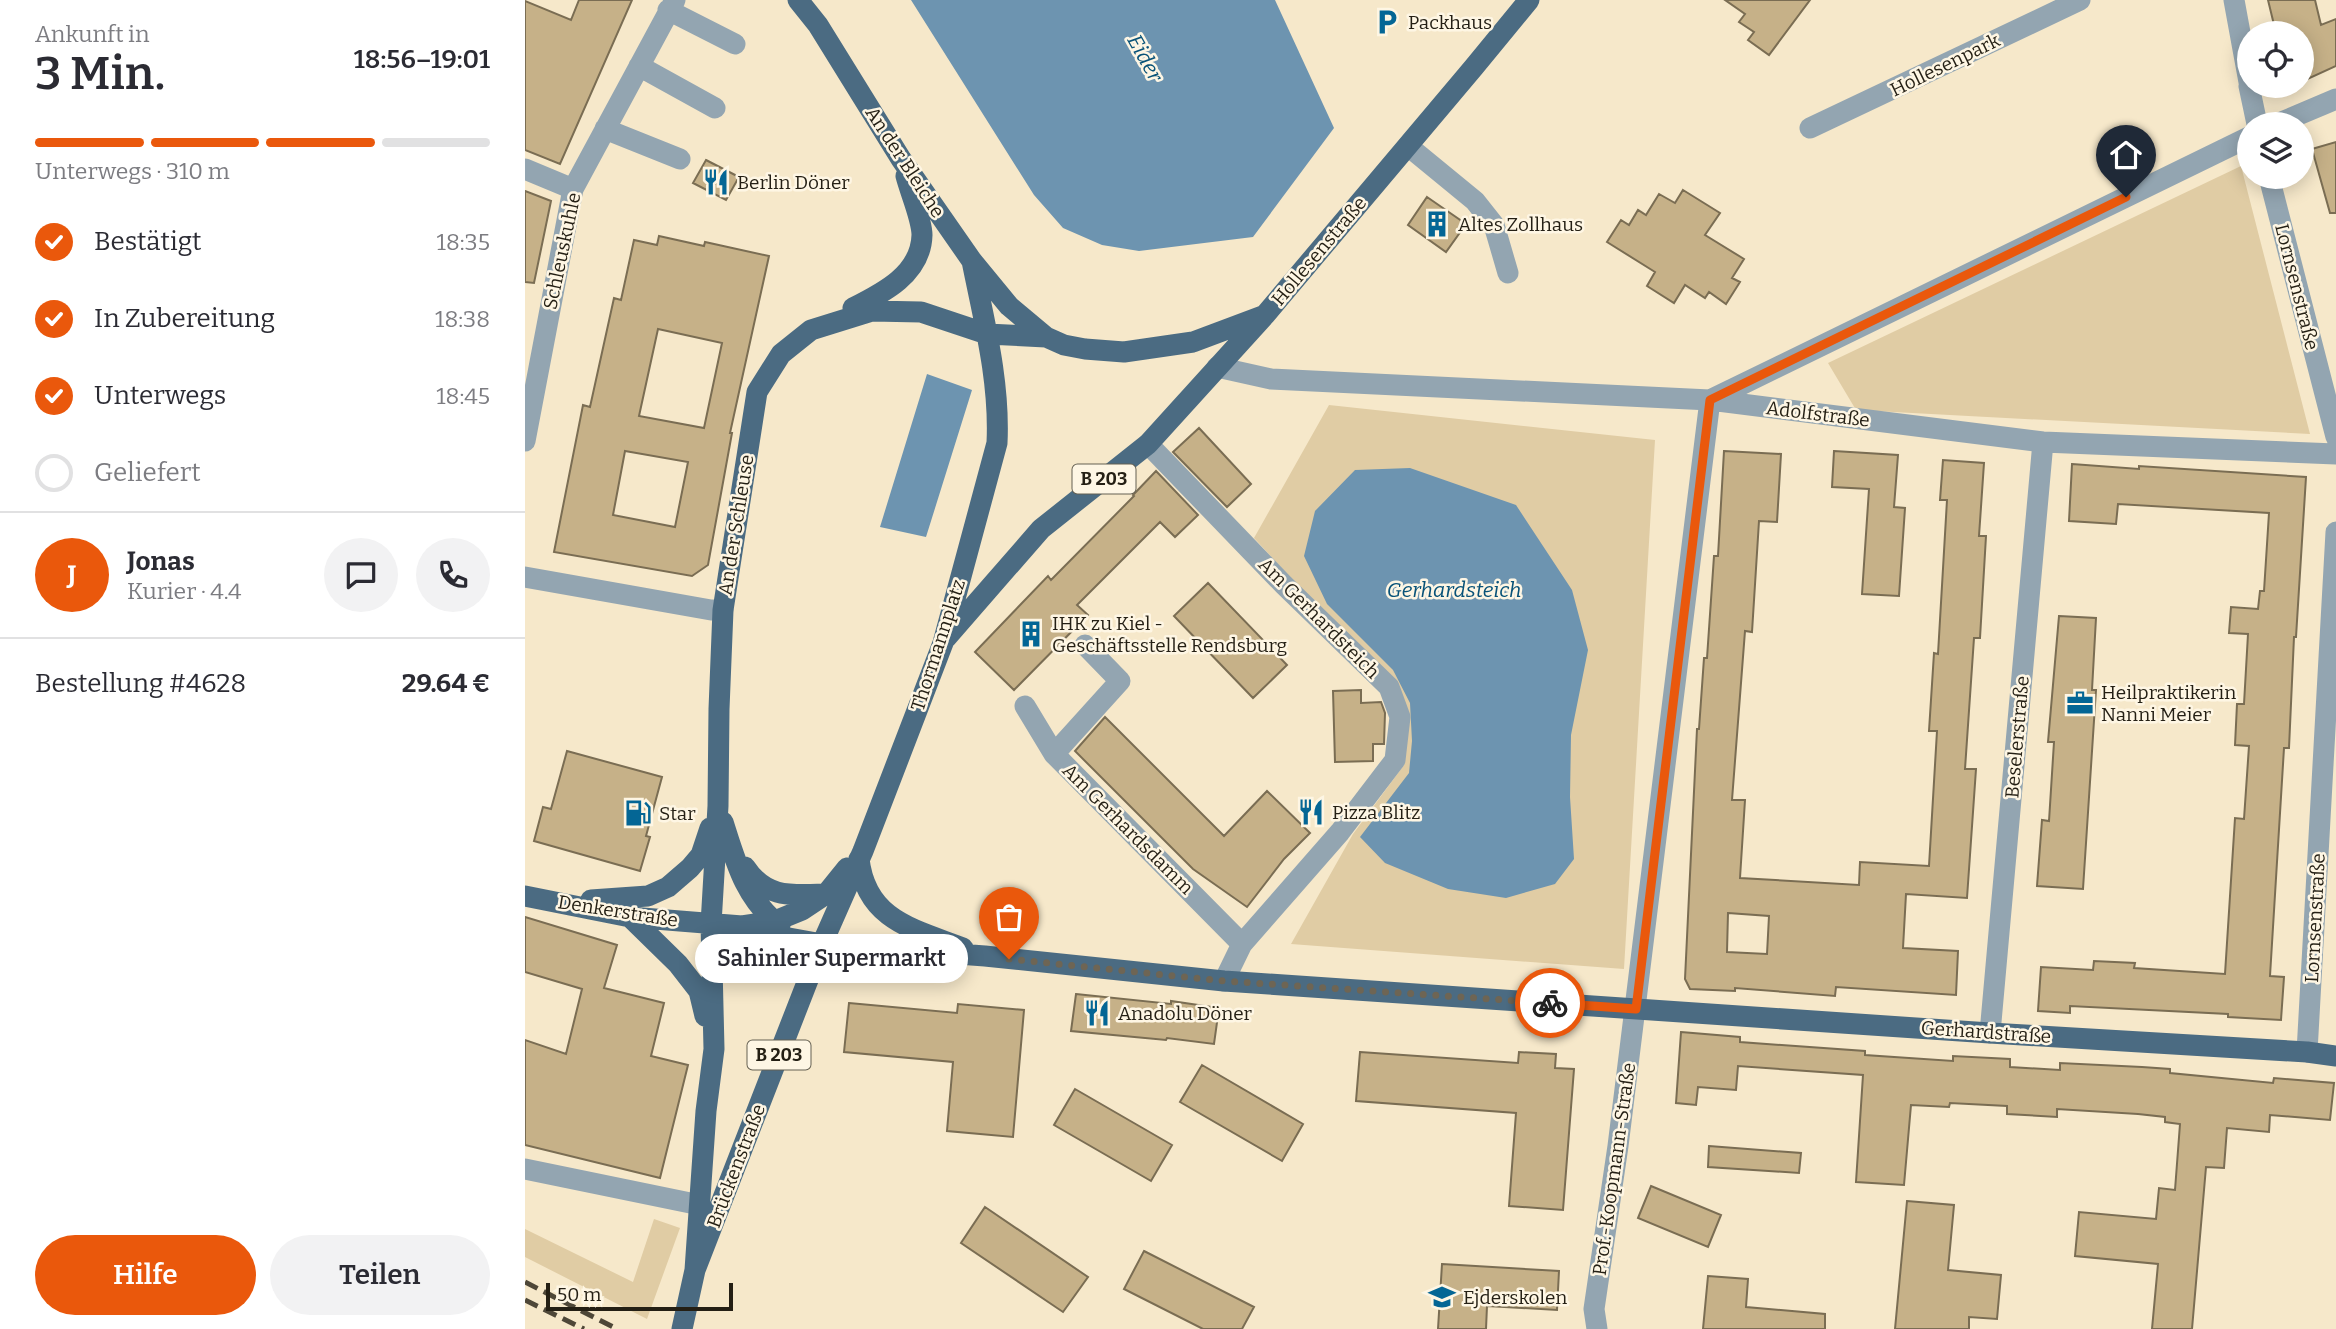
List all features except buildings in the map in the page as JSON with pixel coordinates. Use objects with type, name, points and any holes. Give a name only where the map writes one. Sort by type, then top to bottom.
[{"type":"main road","name":"An der Bleiche","points":[[798,0],[818,25],[901,159],[972,261],[987,334]]},
{"type":"main road","name":"Hollesenstraße","points":[[987,334],[1046,337],[1064,345],[1124,352],[1193,342],[1265,315],[1529,0]]},
{"type":"main road","points":[[811,330],[884,293],[908,272],[919,251],[922,233],[901,159]]},
{"type":"main road","points":[[972,261],[1009,306],[1046,337]]},
{"type":"main road","name":"An der Schleuse","points":[[712,924],[723,610],[757,392],[781,354],[811,330],[872,311],[921,312],[987,334]]},
{"type":"main road","name":"B 203","points":[[943,643],[1041,529],[1148,444],[1265,315]]},
{"type":"main road","name":"Thormannplatz","points":[[816,943],[861,855],[943,643],[997,443],[999,414],[996,379],[987,334]]},
{"type":"main road","points":[[718,806],[746,886],[758,906],[795,936],[816,943]]},
{"type":"main road","points":[[558,901],[626,899],[648,895],[668,887],[701,855],[718,806]]},
{"type":"main road","points":[[730,845],[753,880],[777,894],[826,894]]},
{"type":"main road","points":[[712,924],[741,926],[775,921],[802,910],[826,894],[861,855]]},
{"type":"main road","points":[[861,855],[866,888],[885,913],[899,924],[985,956]]},
{"type":"main road","name":"Denkerstraße","points":[[525,896],[630,917],[712,924]]},
{"type":"main road","points":[[630,917],[678,964],[699,991],[714,1049]]},
{"type":"main road","points":[[712,924],[816,943],[985,956],[1224,981],[1636,1009]]},
{"type":"main road","name":"Brückenstraße","points":[[695,1270],[705,1111],[714,1049],[712,924]]},
{"type":"main road","name":"Brückenstraße","points":[[681,1329],[695,1270],[816,943]]},
{"type":"main road","name":"Gerhardstraße","points":[[1636,1009],[2336,1056]]},
{"type":"street","name":"Hollesenpark","points":[[1810,128],[2080,0]]},
{"type":"street","points":[[2234,0],[2238,21]]},
{"type":"street","points":[[671,5],[735,44]]},
{"type":"street","name":"Schleuskuhle","points":[[525,441],[573,188],[671,5]]},
{"type":"street","points":[[639,66],[716,108]]},
{"type":"street","points":[[2305,112],[2336,99]]},
{"type":"street","points":[[605,129],[680,159]]},
{"type":"street","points":[[1710,400],[2237,143]]},
{"type":"street","points":[[1408,146],[1475,201],[1494,225],[1508,273]]},
{"type":"street","points":[[525,169],[573,188]]},
{"type":"street","name":"Lornsenstraße","points":[[2272,189],[2336,438]]},
{"type":"street","name":"Adolfstraße","points":[[1217,367],[1271,379],[1710,400],[2043,442],[2336,454]]},
{"type":"street","name":"Prof.-Koopmann-Straße","points":[[1597,1329],[1594,1309],[1636,1009],[1710,400]]},
{"type":"street","name":"Beselerstraße","points":[[1990,1033],[2043,442]]},
{"type":"street","name":"Am Gerhardsteich","points":[[1148,444],[1239,539],[1389,687],[1400,717],[1395,760],[1340,832],[1243,944],[1224,981]]},
{"type":"street","name":"Lornsenstraße","points":[[2307,1052],[2336,532]]},
{"type":"street","points":[[525,577],[723,610]]},
{"type":"street","points":[[1053,754],[1120,681],[1085,645]]},
{"type":"street","name":"Am Gerhardsdamm","points":[[1025,706],[1053,754],[1243,944]]},
{"type":"street","points":[[525,1169],[700,1205]]},
{"type":"shaded area","points":[[2237,168],[2237,189],[2247,189],[2310,434],[1856,410],[1828,363]]},
{"type":"shaded area","points":[[1329,405],[1655,440],[1624,969],[1291,944],[1353,834],[1404,765],[1407,718],[1326,616],[1254,538]]},
{"type":"shaded area","points":[[654,1219],[680,1228],[647,1319],[525,1257],[525,1229],[633,1282]]},
{"type":"water","name":"Eider","points":[[911,0],[1275,0],[1334,128],[1253,237],[1139,251],[1102,245],[1063,228],[1034,195]]},
{"type":"water","points":[[927,374],[972,390],[926,537],[880,527]]},
{"type":"water","name":"Gerhardsteich","points":[[1410,468],[1516,505],[1572,590],[1588,650],[1571,735],[1570,797],[1574,859],[1555,884],[1506,898],[1448,889],[1385,863],[1360,837],[1409,773],[1412,741],[1410,703],[1393,670],[1327,604],[1304,556],[1315,511],[1355,470]]},
{"type":"railway","points":[[525,1282],[617,1329]]},
{"type":"railway","points":[[525,1300],[584,1329]]},
{"type":"way so far","points":[[1009,959],[1224,981],[1550,1003]]},
{"type":"place","name":"Packhaus","points":[[1387,22]]},
{"type":"place","name":"Berlin Döner","points":[[716,182]]},
{"type":"place","name":"Altes Zollhaus","points":[[1437,224]]},
{"type":"place","name":"IHK zu Kiel - Geschäftsstelle Rendsburg","points":[[1031,634]]},
{"type":"place","name":"Heilpraktikerin Nanni Meier","points":[[2080,703]]},
{"type":"place","name":"Pizza Blitz","points":[[1311,812]]},
{"type":"place","name":"Star","points":[[638,813]]},
{"type":"place","name":"Sahinler Supermarkt","points":[[1009,959]]},
{"type":"place","name":"Anadolu Döner","points":[[1097,1013]]},
{"type":"place","name":"Ejderskolen","points":[[1442,1297]]},
{"type":"route","points":[[1550,1003],[1636,1009],[1710,400],[2126,197]]}]
